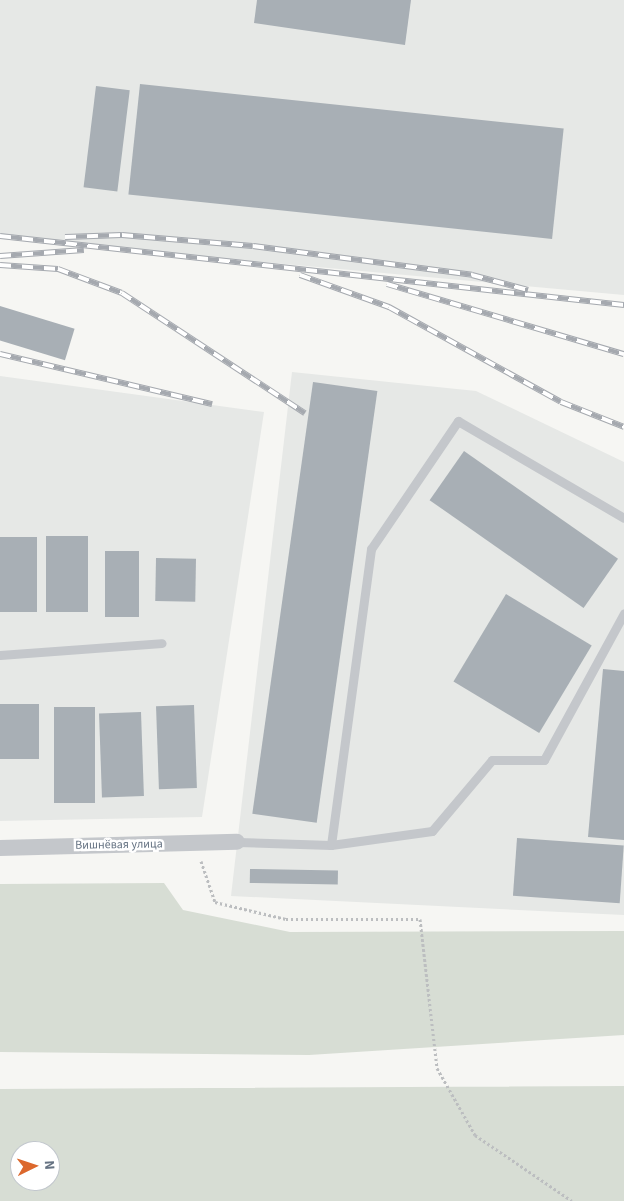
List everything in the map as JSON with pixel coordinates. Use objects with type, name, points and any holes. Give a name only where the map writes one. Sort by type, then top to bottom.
[{"type":"street","name":"Вишнёвая улица","points":[[0,848],[237,842]]},
{"type":"lane","points":[[331,845],[371,549],[458,421],[624,518]]},
{"type":"lane","points":[[237,842],[331,845],[432,831],[492,760],[544,760],[624,613]]},
{"type":"lane","points":[[0,654],[162,643]]},
{"type":"path","points":[[195,843],[215,902],[286,919],[420,919],[436,1068],[475,1135],[572,1201]]},
{"type":"shaded area","points":[[0,0],[624,0],[624,295],[0,238]]},
{"type":"shaded area","points":[[292,372],[476,391],[624,462],[624,915],[231,896]]},
{"type":"shaded area","points":[[0,376],[264,412],[202,817],[0,821]]},
{"type":"shaded area","points":[[164,883],[183,910],[290,932],[624,931],[624,1035],[309,1055],[0,1052],[0,884]]},
{"type":"shaded area","points":[[624,1086],[624,1201],[0,1201],[0,1089]]},
{"type":"building","points":[[257,0],[411,0],[405,45],[254,23]]},
{"type":"building","points":[[140,84],[564,129],[552,239],[128,194]]},
{"type":"building","points":[[96,86],[130,90],[117,191],[84,187]]},
{"type":"building","points":[[0,306],[75,329],[65,360],[0,341]]},
{"type":"building","points":[[313,382],[377,391],[317,823],[252,814]]},
{"type":"building","points":[[464,451],[618,559],[584,608],[430,500]]},
{"type":"building","points":[[46,536],[88,536],[88,612],[46,612]]},
{"type":"building","points":[[0,537],[37,537],[37,612],[0,612]]},
{"type":"building","points":[[105,551],[139,551],[139,617],[105,617]]},
{"type":"building","points":[[156,558],[196,559],[195,602],[155,601]]},
{"type":"building","points":[[506,594],[592,646],[539,733],[453,681]]},
{"type":"building","points":[[603,669],[624,671],[624,840],[588,837]]},
{"type":"building","points":[[0,704],[39,704],[39,759],[0,759]]},
{"type":"building","points":[[194,705],[197,788],[159,789],[156,706]]},
{"type":"building","points":[[54,707],[95,707],[95,803],[54,803]]},
{"type":"building","points":[[141,712],[144,796],[102,797],[99,713]]},
{"type":"building","points":[[517,838],[624,845],[620,903],[513,896]]},
{"type":"building","points":[[250,869],[338,871],[338,885],[250,883]]},
{"type":"railway","points":[[65,237],[122,235],[253,246],[472,275],[528,290]]},
{"type":"railway","points":[[0,236],[624,305]]},
{"type":"railway","points":[[0,256],[84,250]]},
{"type":"railway","points":[[0,265],[58,269],[122,293],[305,413]]},
{"type":"railway","points":[[300,275],[389,307],[561,402],[624,427]]},
{"type":"railway","points":[[387,284],[624,354]]},
{"type":"railway","points":[[0,354],[212,404]]}]
